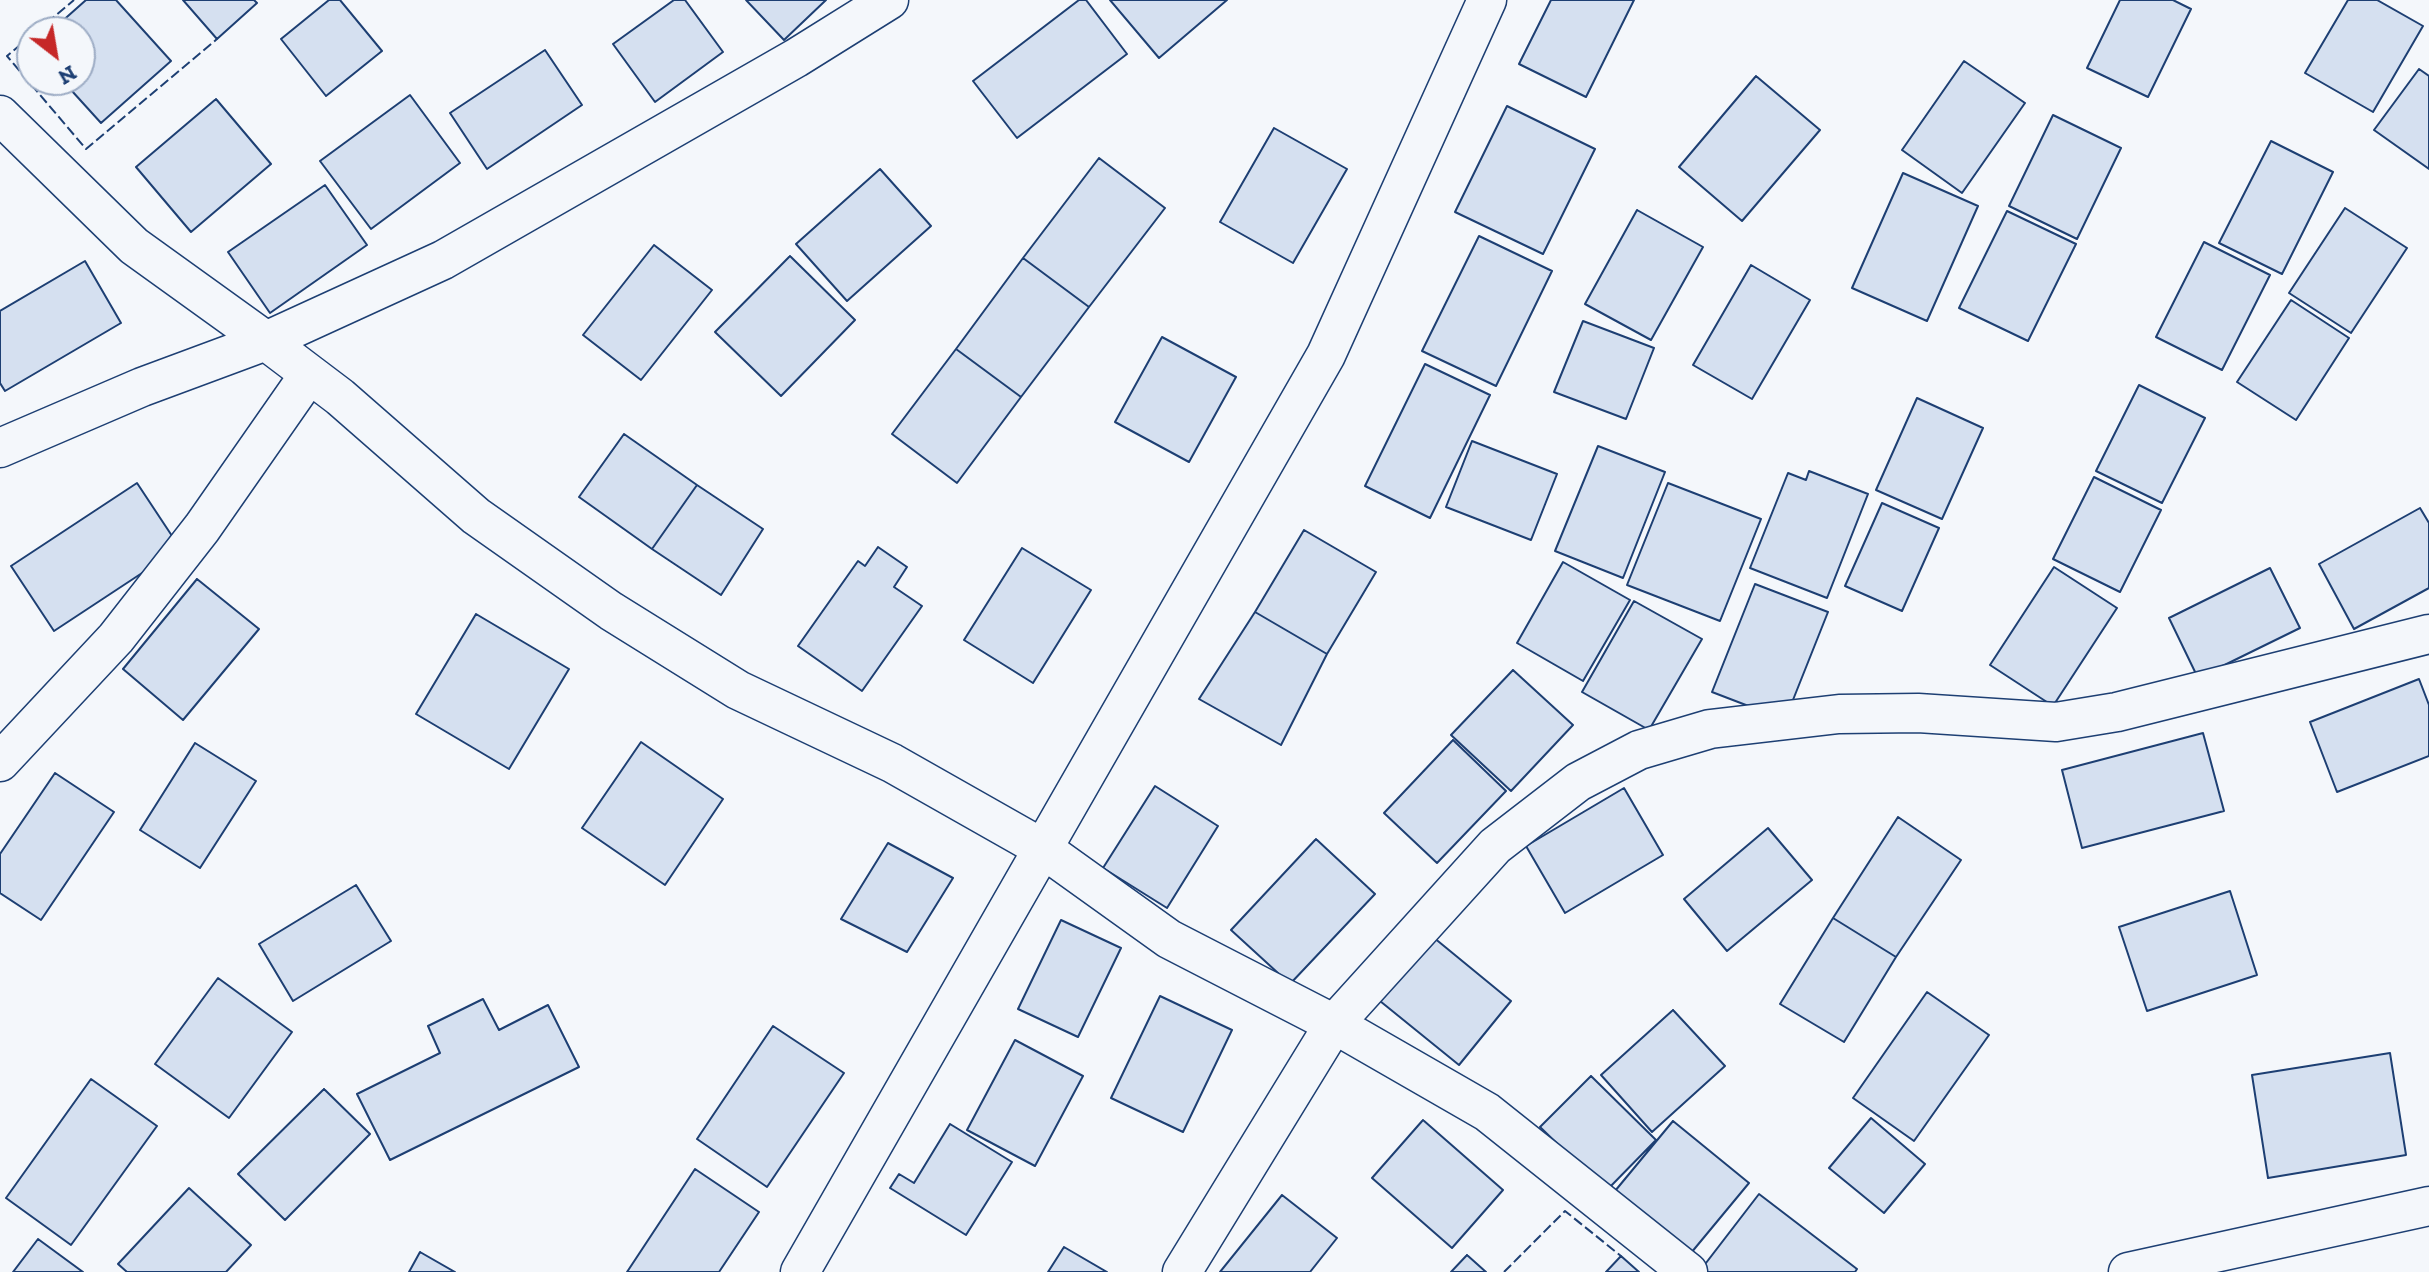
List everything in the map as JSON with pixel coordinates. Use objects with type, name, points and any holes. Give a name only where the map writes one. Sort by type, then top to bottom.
[{"type":"street","points":[[0,448],[142,387],[266,341],[443,260],[783,66],[889,0]]},
{"type":"street","points":[[800,1272],[1326,355],[1487,0]]},
{"type":"street","points":[[0,115],[134,246],[340,397],[500,534],[667,647],[738,690],[892,763],[1042,848],[1169,939],[1334,1024],[1487,1112],[1688,1272]]},
{"type":"street","points":[[0,762],[116,638],[202,528],[308,376]]},
{"type":"street","points":[[1182,1272],[1334,1024],[1495,846],[1578,782],[1639,750],[1710,729],[1839,714],[1918,713],[2056,722],[2117,712],[2429,634]]},
{"type":"street","points":[[2128,1272],[2429,1206]]},
{"type":"building","points":[[86,0],[116,0],[171,61],[101,123],[77,96],[96,96],[96,16],[68,16]]},
{"type":"building","points":[[183,0],[254,0],[257,3],[217,39]]},
{"type":"building","points":[[329,0],[340,0],[382,51],[326,96],[281,39]]},
{"type":"building","points":[[674,0],[685,0],[723,52],[655,102],[613,44]]},
{"type":"building","points":[[746,0],[826,0],[784,40]]},
{"type":"building","points":[[1079,0],[1086,0],[1127,54],[1017,138],[973,81]]},
{"type":"building","points":[[1110,0],[1227,0],[1159,58]]},
{"type":"building","points":[[1551,0],[1634,0],[1586,97],[1519,64]]},
{"type":"building","points":[[2120,0],[2173,0],[2191,9],[2148,97],[2087,68]]},
{"type":"building","points":[[2348,0],[2377,0],[2423,26],[2373,112],[2305,73]]},
{"type":"building","points":[[545,50],[582,105],[487,169],[450,113]]},
{"type":"building","points":[[1964,61],[2025,103],[1962,193],[1902,150]]},
{"type":"building","points":[[2419,69],[2429,76],[2429,169],[2374,130]]},
{"type":"building","points":[[1756,76],[1820,130],[1742,221],[1679,167]]},
{"type":"building","points":[[410,95],[460,163],[371,229],[320,161]]},
{"type":"building","points":[[216,99],[271,164],[191,232],[136,167]]},
{"type":"building","points":[[1507,106],[1595,149],[1543,254],[1455,212]]},
{"type":"building","points":[[2053,115],[2121,148],[2077,239],[2009,206]]},
{"type":"building","points":[[1274,128],[1347,169],[1293,263],[1220,222]]},
{"type":"building","points":[[2271,141],[2333,172],[2282,274],[2219,243]]},
{"type":"building","points":[[1099,158],[1165,208],[1089,307],[1023,258]]},
{"type":"building","points":[[880,169],[931,226],[847,301],[796,244]]},
{"type":"building","points":[[1903,173],[1978,206],[1927,321],[1852,288]]},
{"type":"building","points":[[325,185],[367,245],[270,313],[228,252]]},
{"type":"building","points":[[2345,208],[2407,248],[2351,333],[2289,293]]},
{"type":"building","points":[[1637,210],[1703,247],[1651,340],[1585,304]]},
{"type":"building","points":[[2007,211],[2076,244],[2028,341],[1959,308]]},
{"type":"building","points":[[1479,236],[1552,271],[1496,386],[1422,351]]},
{"type":"building","points":[[2204,242],[2270,275],[2222,370],[2156,337]]},
{"type":"building","points":[[654,245],[712,290],[641,380],[583,335]]},
{"type":"building","points":[[790,256],[855,320],[781,396],[715,332]]},
{"type":"building","points":[[1023,258],[1089,307],[1021,397],[956,349]]},
{"type":"building","points":[[85,261],[121,323],[5,391],[0,383],[0,311]]},
{"type":"building","points":[[1751,265],[1810,300],[1752,399],[1693,365]]},
{"type":"building","points":[[2291,300],[2349,338],[2296,420],[2237,382]]},
{"type":"building","points":[[1583,321],[1654,348],[1626,419],[1554,392]]},
{"type":"building","points":[[1162,337],[1236,377],[1189,462],[1115,422]]},
{"type":"building","points":[[956,349],[1021,397],[957,483],[892,434]]},
{"type":"building","points":[[1425,364],[1490,395],[1430,518],[1365,486]]},
{"type":"building","points":[[2139,385],[2205,418],[2162,503],[2096,471]]},
{"type":"building","points":[[1917,398],[1983,428],[1942,519],[1876,490]]},
{"type":"building","points":[[624,434],[697,485],[652,549],[579,497]]},
{"type":"building","points":[[1472,441],[1557,474],[1531,540],[1446,507]]},
{"type":"building","points":[[1598,446],[1665,472],[1623,578],[1555,551]]},
{"type":"building","points":[[1809,471],[1868,494],[1827,598],[1750,568],[1788,473],[1806,480]]},
{"type":"building","points":[[2094,477],[2161,510],[2120,592],[2053,559]]},
{"type":"building","points":[[137,483],[180,548],[54,631],[11,566]]},
{"type":"building","points":[[1668,483],[1761,519],[1720,621],[1627,585]]},
{"type":"building","points":[[697,485],[763,529],[721,595],[652,549]]},
{"type":"building","points":[[1882,503],[1939,528],[1902,611],[1845,586]]},
{"type":"building","points":[[2420,508],[2429,523],[2429,588],[2354,629],[2319,564]]},
{"type":"building","points":[[1304,530],[1376,572],[1327,654],[1255,612]]},
{"type":"building","points":[[878,547],[907,567],[894,587],[922,606],[862,691],[798,646],[858,561],[865,566]]},
{"type":"building","points":[[1022,548],[1091,590],[1033,683],[964,640]]},
{"type":"building","points":[[1563,562],[1630,600],[1583,681],[1517,643]]},
{"type":"building","points":[[2054,567],[2117,608],[2053,706],[1990,665]]},
{"type":"building","points":[[2270,568],[2300,628],[2198,678],[2169,618]]},
{"type":"building","points":[[197,579],[259,629],[183,720],[123,669]]},
{"type":"building","points":[[1755,584],[1828,612],[1785,720],[1712,692]]},
{"type":"building","points":[[1634,601],[1702,639],[1649,730],[1582,692]]},
{"type":"building","points":[[1255,612],[1327,654],[1281,745],[1199,699]]},
{"type":"building","points":[[476,614],[569,669],[509,769],[416,714]]},
{"type":"building","points":[[1513,670],[1573,725],[1511,791],[1451,735]]},
{"type":"building","points":[[2419,679],[2429,705],[2429,756],[2337,792],[2310,722]]},
{"type":"building","points":[[2203,733],[2224,811],[2082,848],[2062,770]]},
{"type":"building","points":[[1453,740],[1506,791],[1437,863],[1384,813]]},
{"type":"building","points":[[641,742],[723,799],[665,885],[582,828]]},
{"type":"building","points":[[195,743],[256,781],[200,868],[140,830]]},
{"type":"building","points":[[55,773],[114,812],[41,920],[0,893],[0,854]]},
{"type":"building","points":[[1155,786],[1218,826],[1167,908],[1103,868]]},
{"type":"building","points":[[1624,788],[1663,855],[1565,913],[1526,846]]},
{"type":"building","points":[[1898,817],[1961,860],[1896,957],[1833,918]]},
{"type":"building","points":[[1768,828],[1812,880],[1727,951],[1684,899]]},
{"type":"building","points":[[1316,839],[1375,894],[1290,984],[1231,930]]},
{"type":"building","points":[[888,843],[953,878],[907,952],[841,919]]},
{"type":"building","points":[[356,885],[391,941],[293,1001],[259,944]]},
{"type":"building","points":[[2230,891],[2257,975],[2147,1011],[2119,927]]},
{"type":"building","points":[[1833,918],[1896,957],[1844,1042],[1780,1004]]},
{"type":"building","points":[[1061,920],[1121,948],[1078,1037],[1018,1009]]},
{"type":"building","points":[[1433,937],[1511,1001],[1459,1065],[1380,1001]]},
{"type":"building","points":[[218,978],[292,1032],[229,1118],[155,1064]]},
{"type":"building","points":[[1927,992],[1989,1035],[1914,1141],[1853,1098]]},
{"type":"building","points":[[1160,996],[1232,1030],[1183,1132],[1111,1098]]},
{"type":"building","points":[[483,999],[499,1030],[548,1005],[579,1067],[390,1160],[357,1094],[440,1053],[428,1026]]},
{"type":"building","points":[[1673,1010],[1725,1066],[1652,1132],[1601,1075]]},
{"type":"building","points":[[773,1026],[844,1073],[767,1187],[697,1139]]},
{"type":"building","points":[[1015,1040],[1083,1076],[1035,1166],[967,1130]]},
{"type":"building","points":[[2390,1053],[2406,1155],[2268,1178],[2252,1075]]},
{"type":"building","points":[[1591,1076],[1656,1140],[1606,1191],[1540,1127]]},
{"type":"building","points":[[91,1079],[157,1126],[71,1245],[6,1198]]},
{"type":"building","points":[[324,1089],[370,1134],[285,1220],[238,1174]]},
{"type":"building","points":[[1871,1118],[1925,1164],[1884,1213],[1829,1168]]},
{"type":"building","points":[[1423,1120],[1503,1190],[1452,1248],[1372,1178]]},
{"type":"building","points":[[1673,1121],[1749,1183],[1691,1253],[1615,1191]]},
{"type":"building","points":[[950,1124],[1012,1162],[966,1235],[890,1188],[899,1174],[914,1183]]},
{"type":"building","points":[[695,1169],[759,1212],[719,1272],[627,1272]]},
{"type":"building","points":[[189,1188],[251,1245],[226,1272],[127,1272],[118,1264]]},
{"type":"building","points":[[1759,1194],[1857,1269],[1855,1272],[1699,1272]]},
{"type":"building","points":[[1282,1195],[1337,1238],[1310,1272],[1220,1272]]},
{"type":"building","points":[[38,1239],[83,1272],[13,1272]]},
{"type":"building","points":[[1064,1247],[1107,1272],[1048,1272]]},
{"type":"building","points":[[420,1252],[455,1272],[409,1272]]},
{"type":"building","points":[[1467,1255],[1486,1272],[1451,1272]]},
{"type":"building","points":[[1621,1256],[1639,1272],[1606,1272]]},
{"type":"fence","points":[[55,16],[74,0]]},
{"type":"fence","points":[[41,96],[86,149],[217,39]]},
{"type":"fence","points":[[16,48],[7,56],[16,67]]},
{"type":"fence","points":[[1504,1272],[1565,1211],[1621,1256]]}]
